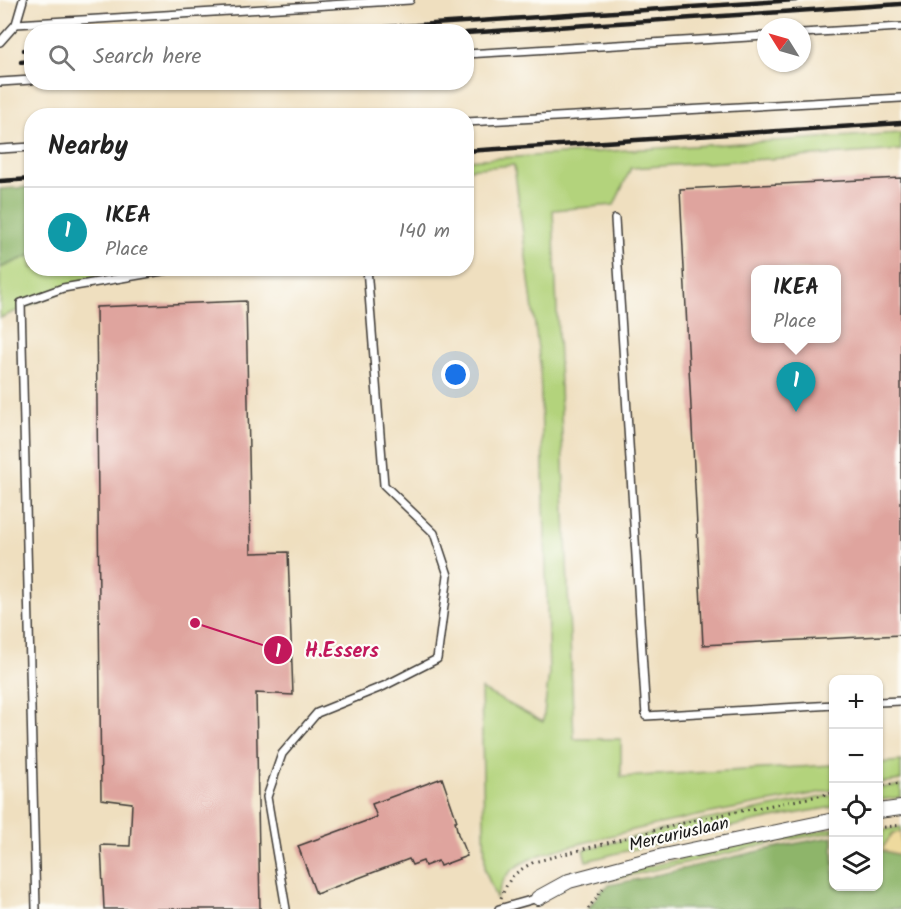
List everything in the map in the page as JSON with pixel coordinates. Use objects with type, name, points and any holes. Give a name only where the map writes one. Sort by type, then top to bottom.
[{"type":"street","points":[[883,810],[901,808]]},
{"type":"street","name":"Mercuriuslaan","points":[[538,898],[569,881],[663,856],[829,821]]},
{"type":"lane","points":[[0,42],[15,24],[23,0]]},
{"type":"lane","points":[[15,24],[410,0]]},
{"type":"lane","points":[[811,32],[901,27]]},
{"type":"lane","points":[[474,54],[757,37]]},
{"type":"lane","points":[[0,82],[24,80]]},
{"type":"lane","points":[[474,122],[901,98]]},
{"type":"lane","points":[[0,149],[24,148]]},
{"type":"lane","points":[[615,219],[646,716],[829,705]]},
{"type":"lane","points":[[36,909],[21,303],[63,288],[133,276]]},
{"type":"lane","points":[[286,909],[267,797],[282,754],[317,713],[384,686],[437,659],[441,629],[447,575],[434,533],[384,485],[369,276]]},
{"type":"lane","points":[[883,702],[901,701]]},
{"type":"lane","points":[[501,909],[538,898]]},
{"type":"path","points":[[883,785],[901,783]]},
{"type":"path","points":[[501,909],[500,902],[507,882],[517,871],[534,862],[695,820],[829,794]]},
{"type":"path","points":[[883,827],[901,825]]},
{"type":"green space","points":[[901,133],[901,150],[631,168],[614,205],[553,210],[574,739],[621,739],[621,777],[829,765],[829,791],[676,820],[546,853],[527,860],[511,871],[500,887],[496,898],[485,870],[481,689],[543,722],[549,674],[540,364],[514,165],[474,168],[474,160]]},
{"type":"green space","points":[[24,188],[24,258],[0,268],[0,189]]},
{"type":"green space","points":[[24,258],[24,276],[98,276],[0,318],[0,268]]},
{"type":"green space","points":[[901,761],[901,780],[883,782],[883,763]]},
{"type":"green space","points":[[901,785],[901,797],[883,799],[883,787]]},
{"type":"green space","points":[[829,796],[829,808],[709,831],[586,861],[583,850],[690,823]]},
{"type":"green space","points":[[901,827],[901,832],[893,833],[883,847],[883,830]]},
{"type":"green space","points":[[829,829],[829,833],[605,881],[629,871],[726,848]]},
{"type":"green space","points":[[829,838],[829,891],[883,891],[883,850],[901,855],[901,909],[588,909],[601,891],[609,885],[777,847]]},
{"type":"sand","points":[[901,832],[901,855],[883,850],[893,833]]},
{"type":"building","points":[[901,178],[901,635],[703,645],[680,189]]},
{"type":"building","points":[[246,301],[251,553],[288,552],[293,695],[256,693],[260,909],[104,909],[101,845],[130,846],[132,803],[101,799],[96,307]]},
{"type":"building","points":[[442,778],[457,821],[455,821],[458,834],[467,856],[440,866],[438,861],[425,866],[423,861],[412,865],[409,859],[316,894],[298,846],[377,817],[372,804]]},
{"type":"railway","points":[[432,24],[796,0]]},
{"type":"railway","points":[[474,32],[901,4]]},
{"type":"railway","points":[[474,150],[901,123]]},
{"type":"railway","points":[[0,181],[24,180]]},
{"type":"place","name":"IKEA","points":[[796,412]]},
{"type":"place","name":"H.Essers","points":[[195,623]]}]
